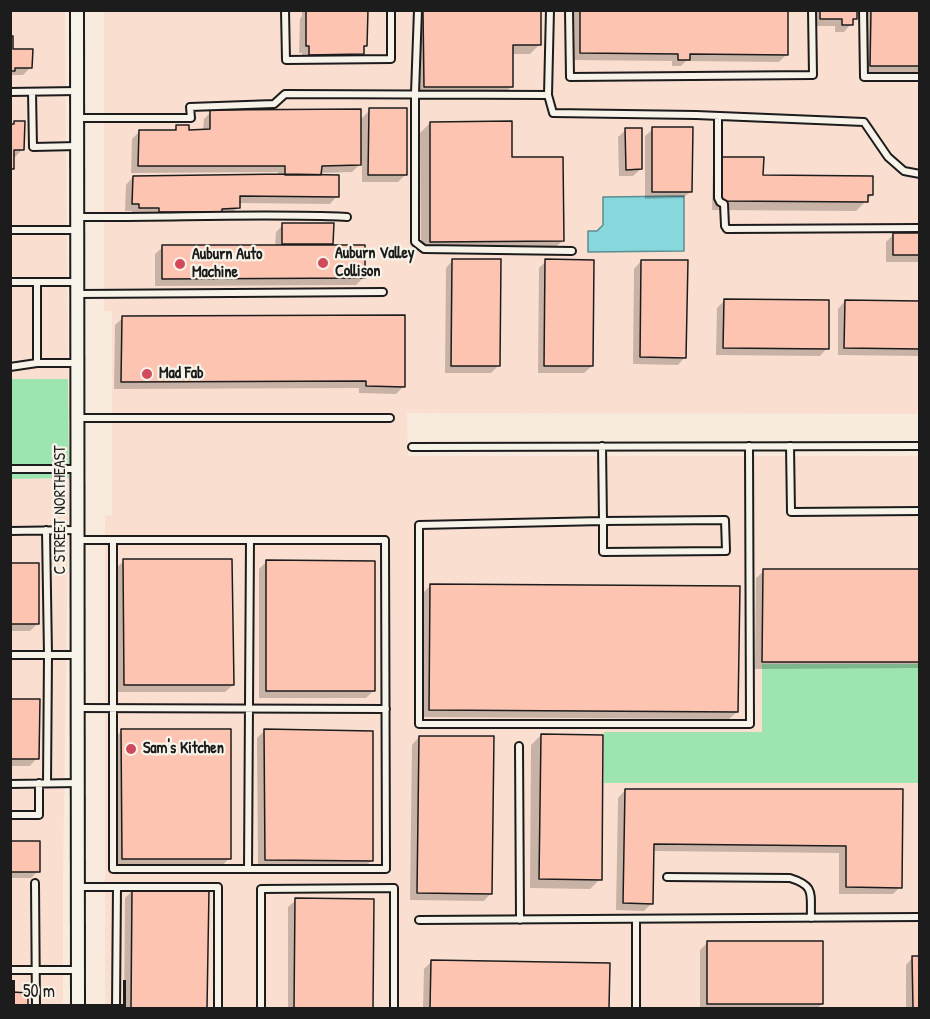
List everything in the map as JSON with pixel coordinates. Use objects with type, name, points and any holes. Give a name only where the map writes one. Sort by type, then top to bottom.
[{"type":"street","name":"C STREET NORTHEAST","points":[[77,10],[78,1008]]},
{"type":"lane","points":[[285,10],[286,60],[391,59],[391,10]]},
{"type":"lane","points":[[418,10],[415,94],[415,242],[424,249],[572,251]]},
{"type":"lane","points":[[550,10],[548,95],[553,113],[864,122],[888,157],[904,171],[920,174]]},
{"type":"lane","points":[[570,10],[570,77],[813,75],[812,10]]},
{"type":"lane","points":[[863,10],[864,77],[920,77]]},
{"type":"lane","points":[[10,92],[77,92]]},
{"type":"lane","points":[[32,92],[33,147],[77,146]]},
{"type":"lane","points":[[77,118],[191,118],[190,107],[274,104],[285,94],[548,95]]},
{"type":"lane","points":[[718,116],[718,198],[724,204],[727,229],[920,228]]},
{"type":"lane","points":[[10,230],[141,218],[295,214],[347,217]]},
{"type":"lane","points":[[10,282],[37,282],[77,288],[383,292]]},
{"type":"lane","points":[[37,282],[37,363]]},
{"type":"lane","points":[[10,367],[37,363],[77,363]]},
{"type":"lane","points":[[77,418],[390,418]]},
{"type":"lane","points":[[602,446],[603,521],[603,552],[726,551],[725,520],[603,521],[418,525],[419,724],[750,724],[749,446]]},
{"type":"lane","points":[[790,446],[791,512],[920,511]]},
{"type":"lane","points":[[412,447],[920,446]]},
{"type":"lane","points":[[10,469],[78,469]]},
{"type":"lane","points":[[46,530],[47,783]]},
{"type":"lane","points":[[10,531],[46,530],[113,540],[386,540],[386,869],[112,869],[113,540]]},
{"type":"lane","points":[[248,869],[250,540]]},
{"type":"lane","points":[[10,655],[78,655]]},
{"type":"lane","points":[[78,708],[386,709]]},
{"type":"lane","points":[[519,746],[520,920]]},
{"type":"lane","points":[[10,783],[79,783]]},
{"type":"lane","points":[[10,815],[39,815],[39,783]]},
{"type":"lane","points":[[667,878],[790,879],[804,882],[809,888],[811,918]]},
{"type":"lane","points":[[35,882],[36,1008]]},
{"type":"lane","points":[[79,887],[218,887],[218,1008]]},
{"type":"lane","points":[[116,1008],[117,887]]},
{"type":"lane","points":[[261,1008],[261,889],[383,888],[394,888],[394,1008]]},
{"type":"lane","points":[[419,920],[920,917]]},
{"type":"lane","points":[[636,919],[636,1008]]},
{"type":"lane","points":[[10,970],[79,970]]},
{"type":"shaded area","points":[[10,11],[65,11],[68,379],[11,379]]},
{"type":"shaded area","points":[[104,11],[919,11],[919,414],[407,413],[408,456],[919,456],[919,664],[762,732],[604,732],[604,783],[919,783],[919,1008],[105,1008],[105,516],[112,515],[112,311],[104,311]]},
{"type":"shaded area","points":[[69,478],[63,1008],[11,1008],[10,479]]},
{"type":"green space","points":[[10,379],[68,379],[69,478],[11,479]]},
{"type":"green space","points":[[762,664],[919,664],[919,783],[604,783],[604,732],[762,732]]},
{"type":"water","points":[[684,196],[684,251],[588,252],[588,231],[597,231],[603,225],[603,197]]},
{"type":"building","points":[[306,10],[368,10],[367,46],[364,46],[364,54],[309,55],[309,46],[306,46]]},
{"type":"building","points":[[423,10],[541,10],[541,45],[513,45],[513,87],[424,87]]},
{"type":"building","points":[[580,10],[788,10],[788,55],[690,54],[690,60],[678,60],[678,54],[580,53]]},
{"type":"building","points":[[820,10],[857,10],[857,19],[853,19],[853,25],[842,25],[842,19],[820,19]]},
{"type":"building","points":[[871,10],[920,10],[920,66],[870,66]]},
{"type":"building","points":[[10,36],[13,36],[13,49],[33,49],[32,68],[15,68],[15,71],[10,71]]},
{"type":"building","points":[[369,108],[407,108],[407,175],[368,175]]},
{"type":"building","points":[[361,109],[361,165],[322,166],[321,175],[285,175],[285,166],[138,166],[139,130],[176,130],[176,125],[189,125],[189,130],[210,129],[210,110]]},
{"type":"building","points":[[14,121],[25,121],[24,150],[14,150],[14,169],[10,169],[10,124],[14,124]]},
{"type":"building","points":[[512,121],[512,157],[563,157],[564,241],[430,242],[430,122]]},
{"type":"building","points":[[652,127],[693,127],[692,192],[652,192]]},
{"type":"building","points":[[625,128],[642,128],[642,169],[626,170]]},
{"type":"building","points":[[722,157],[764,157],[763,175],[873,176],[873,195],[868,195],[868,202],[722,201]]},
{"type":"building","points":[[339,175],[339,197],[240,196],[240,208],[222,209],[222,212],[159,212],[159,208],[139,208],[139,204],[132,204],[133,176]]},
{"type":"building","points":[[282,223],[334,223],[333,244],[282,244]]},
{"type":"building","points":[[893,233],[920,233],[920,255],[893,255]]},
{"type":"building","points":[[162,245],[365,245],[365,278],[162,279]]},
{"type":"building","points":[[452,259],[501,259],[500,366],[451,366]]},
{"type":"building","points":[[545,259],[594,260],[593,366],[544,366]]},
{"type":"building","points":[[641,260],[688,260],[686,358],[640,357]]},
{"type":"building","points":[[724,299],[829,300],[829,349],[723,348]]},
{"type":"building","points":[[845,300],[920,301],[920,349],[844,348]]},
{"type":"building","points":[[405,315],[405,387],[366,386],[366,381],[121,382],[122,316]]},
{"type":"building","points":[[123,559],[232,559],[234,685],[124,685]]},
{"type":"building","points":[[266,560],[375,561],[375,691],[266,691]]},
{"type":"building","points":[[10,563],[39,563],[39,624],[10,624]]},
{"type":"building","points":[[763,569],[920,569],[920,662],[762,662]]},
{"type":"building","points":[[430,584],[740,586],[738,712],[429,710]]},
{"type":"building","points":[[10,699],[40,699],[39,759],[10,759]]},
{"type":"building","points":[[121,729],[231,729],[231,859],[122,859]]},
{"type":"building","points":[[264,729],[373,731],[373,861],[265,860]]},
{"type":"building","points":[[541,734],[603,735],[602,880],[539,879]]},
{"type":"building","points":[[419,736],[494,736],[492,894],[417,893]]},
{"type":"building","points":[[625,789],[903,789],[902,888],[846,887],[846,846],[654,844],[653,904],[623,903]]},
{"type":"building","points":[[10,841],[40,841],[40,872],[10,872]]},
{"type":"building","points":[[132,889],[209,890],[207,1008],[131,1008]]},
{"type":"building","points":[[295,898],[374,899],[373,1008],[294,1008]]},
{"type":"building","points":[[707,941],[823,941],[823,1004],[707,1004]]},
{"type":"building","points":[[912,956],[920,956],[920,1008],[913,1008]]},
{"type":"building","points":[[431,960],[610,963],[609,1008],[430,1008]]},
{"type":"building","points":[[13,992],[28,993],[28,1008],[10,1008],[10,995]]},
{"type":"place","name":"Auburn Valley Collison","points":[[323,263]]},
{"type":"place","name":"Auburn Auto Machine","points":[[180,264]]},
{"type":"place","name":"Mad Fab","points":[[147,374]]},
{"type":"place","name":"Sam's Kitchen","points":[[131,749]]}]
